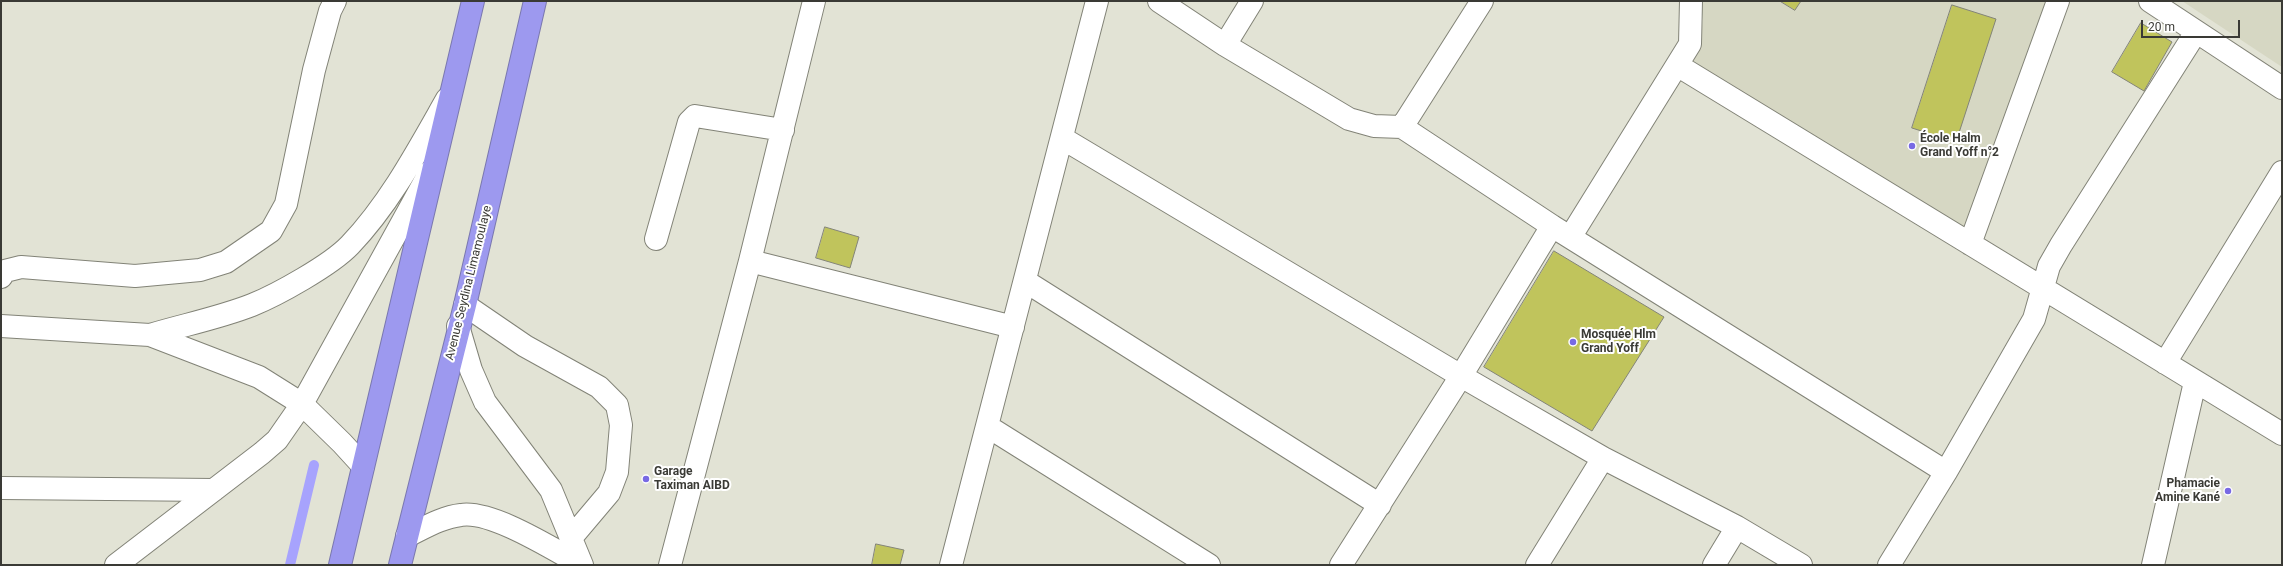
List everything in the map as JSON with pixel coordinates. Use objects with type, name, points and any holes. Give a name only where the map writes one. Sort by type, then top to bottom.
[{"type":"highway","points":[[340,565],[432,167],[473,1]]},
{"type":"highway","name":"Avenue Seydina Limamoulaye","points":[[400,565],[464,305],[535,1]]},
{"type":"street","points":[[1,277],[5,271],[21,267],[135,276],[200,270],[226,262],[271,231],[286,204],[314,70],[330,11],[335,1]]},
{"type":"street","points":[[670,565],[750,261],[814,1]]},
{"type":"street","points":[[951,565],[1097,1]]},
{"type":"street","points":[[1159,1],[1225,45],[1349,119],[1374,126],[1402,127],[1552,226],[1571,236],[1946,472]]},
{"type":"street","points":[[1225,45],[1252,1]]},
{"type":"street","points":[[1402,127],[1482,1]]},
{"type":"street","points":[[1970,244],[2058,1]]},
{"type":"street","points":[[2150,1],[2282,88]]},
{"type":"street","points":[[1571,236],[1690,44],[1688,3]]},
{"type":"street","points":[[1889,565],[1946,472],[2034,319],[2049,266],[2061,245],[2196,32]]},
{"type":"street","points":[[1677,65],[2282,434]]},
{"type":"street","points":[[150,335],[252,305],[306,277],[349,246],[385,202],[413,160],[450,95]]},
{"type":"street","points":[[656,239],[689,122],[695,116],[783,130]]},
{"type":"street","points":[[1062,138],[1460,376],[1603,458],[1737,527],[1801,565]]},
{"type":"street","points":[[116,565],[278,440],[302,404],[432,167]]},
{"type":"street","points":[[2165,363],[2282,172]]},
{"type":"street","points":[[1341,565],[1380,505],[1552,226]]},
{"type":"street","points":[[750,261],[1013,327]]},
{"type":"street","points":[[1025,281],[1380,505]]},
{"type":"street","points":[[464,305],[525,346],[599,387],[616,405],[621,425],[617,472],[609,493],[571,538]]},
{"type":"street","points":[[1,326],[150,335],[259,377],[302,404],[363,466]]},
{"type":"street","points":[[407,536],[435,523],[462,514],[491,519],[582,565],[551,490],[485,402],[471,370],[458,326]]},
{"type":"street","points":[[2153,565],[2195,382]]},
{"type":"street","points":[[987,426],[1209,565]]},
{"type":"street","points":[[1538,565],[1603,458]]},
{"type":"street","points":[[2,488],[214,490]]},
{"type":"street","points":[[1714,565],[1737,527]]},
{"type":"shaded area","name":"École Halm Grand Yoff n°2","points":[[1700,1],[2048,1],[1966,231],[1689,61],[1699,47],[1703,20]]},
{"type":"shaded area","points":[[2182,1],[2282,1],[2282,67]]},
{"type":"building","points":[[1780,1],[1801,1],[1795,10]]},
{"type":"building","points":[[1952,5],[1996,19],[1956,142],[1912,128]]},
{"type":"building","points":[[2141,23],[2172,42],[2144,91],[2112,72]]},
{"type":"building","points":[[825,227],[859,237],[850,268],[816,258]]},
{"type":"building","name":"Mosquée Hlm Grand Yoff","points":[[1554,251],[1664,317],[1592,431],[1484,367]]},
{"type":"building","points":[[876,544],[904,550],[900,565],[872,565]]},
{"type":"waterway","points":[[290,565],[314,465]]},
{"type":"place","name":"École Halm Grand Yoff n°2","points":[[1912,146]]},
{"type":"place","name":"Mosquée Hlm Grand Yoff","points":[[1573,342]]},
{"type":"place","name":"Garage Taximan AIBD","points":[[646,479]]},
{"type":"place","name":"Phamacie Amine Kané","points":[[2228,491]]}]
